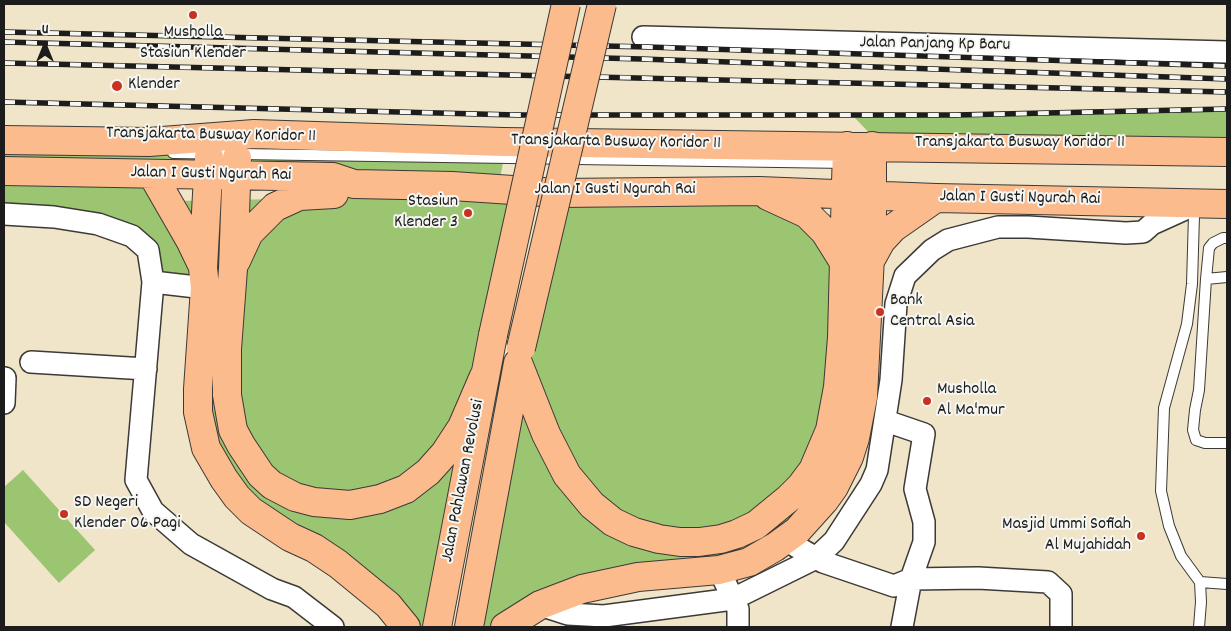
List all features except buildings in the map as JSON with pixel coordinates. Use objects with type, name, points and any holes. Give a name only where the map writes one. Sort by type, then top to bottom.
[{"type":"main road","name":"Jalan Pahlawan Revolusi","points":[[437,627],[484,376],[566,4]]},
{"type":"main road","name":"Jalan Pahlawan Revolusi","points":[[469,627],[519,355],[602,4]]},
{"type":"main road","name":"Jalan I Gusti Ngurah Rai","points":[[237,155],[254,134],[863,157],[1227,152]]},
{"type":"main road","name":"Jalan I Gusti Ngurah Rai","points":[[4,140],[149,142],[209,155],[237,155]]},
{"type":"main road","name":"Jalan I Gusti Ngurah Rai","points":[[4,171],[209,155],[237,155],[333,177],[354,184],[452,186],[558,193],[758,191],[1194,210],[1227,204]]},
{"type":"main road","points":[[209,155],[198,388],[198,412],[206,448],[237,498],[251,511],[338,564],[388,605],[406,627]]},
{"type":"main road","points":[[237,155],[233,269],[228,318],[226,374],[233,430],[250,461],[261,475],[284,492],[314,502],[350,505],[380,500],[406,489],[428,472],[445,453],[462,427],[484,376]]},
{"type":"main road","points":[[505,627],[540,605],[582,589],[622,580],[718,570],[749,562],[797,531],[820,506],[844,470],[855,438],[865,380],[857,263],[858,195],[863,157]]},
{"type":"main road","points":[[155,159],[190,240],[204,278]]},
{"type":"main road","points":[[233,269],[246,238],[263,217],[275,207],[299,196],[334,194],[354,184]]},
{"type":"main road","points":[[758,191],[807,214],[857,263]]},
{"type":"main road","points":[[519,355],[546,434],[567,475],[592,505],[613,522],[634,532],[676,541],[699,542],[737,534],[770,515],[790,498],[813,470],[822,452],[830,430],[838,387],[842,338],[857,263],[881,242],[893,228],[936,198]]},
{"type":"street","name":"Jalan Panjang Kp Baru","points":[[643,37],[1227,52]]},
{"type":"street","points":[[540,605],[568,614],[604,616],[732,599],[816,558],[834,541],[871,484],[877,470],[891,380],[896,304],[905,276],[932,250],[948,240],[998,226],[1028,226],[1126,233],[1143,232],[1152,224],[1194,210]]},
{"type":"street","points":[[4,214],[54,217],[98,224],[132,236],[148,250],[153,282],[136,480],[153,511],[191,544],[272,589],[294,597],[333,627]]},
{"type":"street","points":[[153,282],[204,278]]},
{"type":"street","points":[[31,362],[146,369]]},
{"type":"street","points":[[4,378],[4,403]]},
{"type":"street","points":[[865,380],[891,380]]},
{"type":"street","points":[[886,421],[924,434],[915,489],[924,522],[924,542],[911,578],[902,627]]},
{"type":"street","points":[[785,540],[823,562],[894,586],[911,578],[978,578],[1048,582],[1061,594],[1061,627]]},
{"type":"street","points":[[718,570],[738,609],[738,627]]},
{"type":"lane","name":"Transjakarta Busway Koridor 11","points":[[4,148],[155,159]]},
{"type":"lane","points":[[1167,162],[1227,162]]},
{"type":"lane","points":[[1194,210],[1192,284],[1187,324],[1164,408],[1161,491],[1169,526],[1182,556],[1200,582],[1199,627]]},
{"type":"lane","points":[[1227,238],[1213,243],[1210,248],[1194,430],[1196,440],[1205,444],[1227,443]]},
{"type":"lane","points":[[1206,279],[1227,277]]},
{"type":"lane","points":[[1200,582],[1227,584]]},
{"type":"green space","points":[[1128,111],[1227,112],[1227,151],[883,147],[852,115]]},
{"type":"green space","points":[[4,148],[209,153],[209,175],[152,174],[176,201],[279,199],[299,196],[238,175],[237,154],[504,157],[498,190],[524,191],[437,627],[406,627],[214,463],[205,288],[153,282],[132,236],[4,214]]},
{"type":"green space","points":[[759,191],[814,214],[872,216],[859,416],[785,540],[661,575],[505,627],[469,627],[558,193]]},
{"type":"green space","points":[[23,470],[95,550],[59,583],[4,522],[4,487]]},
{"type":"railway","points":[[4,32],[648,47],[1227,66]]},
{"type":"railway","points":[[4,42],[641,59],[1227,79]]},
{"type":"railway","points":[[4,63],[1227,92]]},
{"type":"railway","points":[[4,102],[517,115],[956,115],[1227,109]]},
{"type":"place","name":"Musholla Stasiun Klender","points":[[193,15]]},
{"type":"place","name":"Klender","points":[[117,86]]},
{"type":"place","name":"Stasiun Klender 3","points":[[468,213]]},
{"type":"place","name":"Bank Central Asia","points":[[880,312]]},
{"type":"place","name":"Musholla Al Ma'mur","points":[[927,401]]},
{"type":"place","name":"SD Negeri Klender 06 Pagi","points":[[64,514]]},
{"type":"place","name":"Masjid Ummi Sofiah Al Mujahidah","points":[[1141,536]]}]
